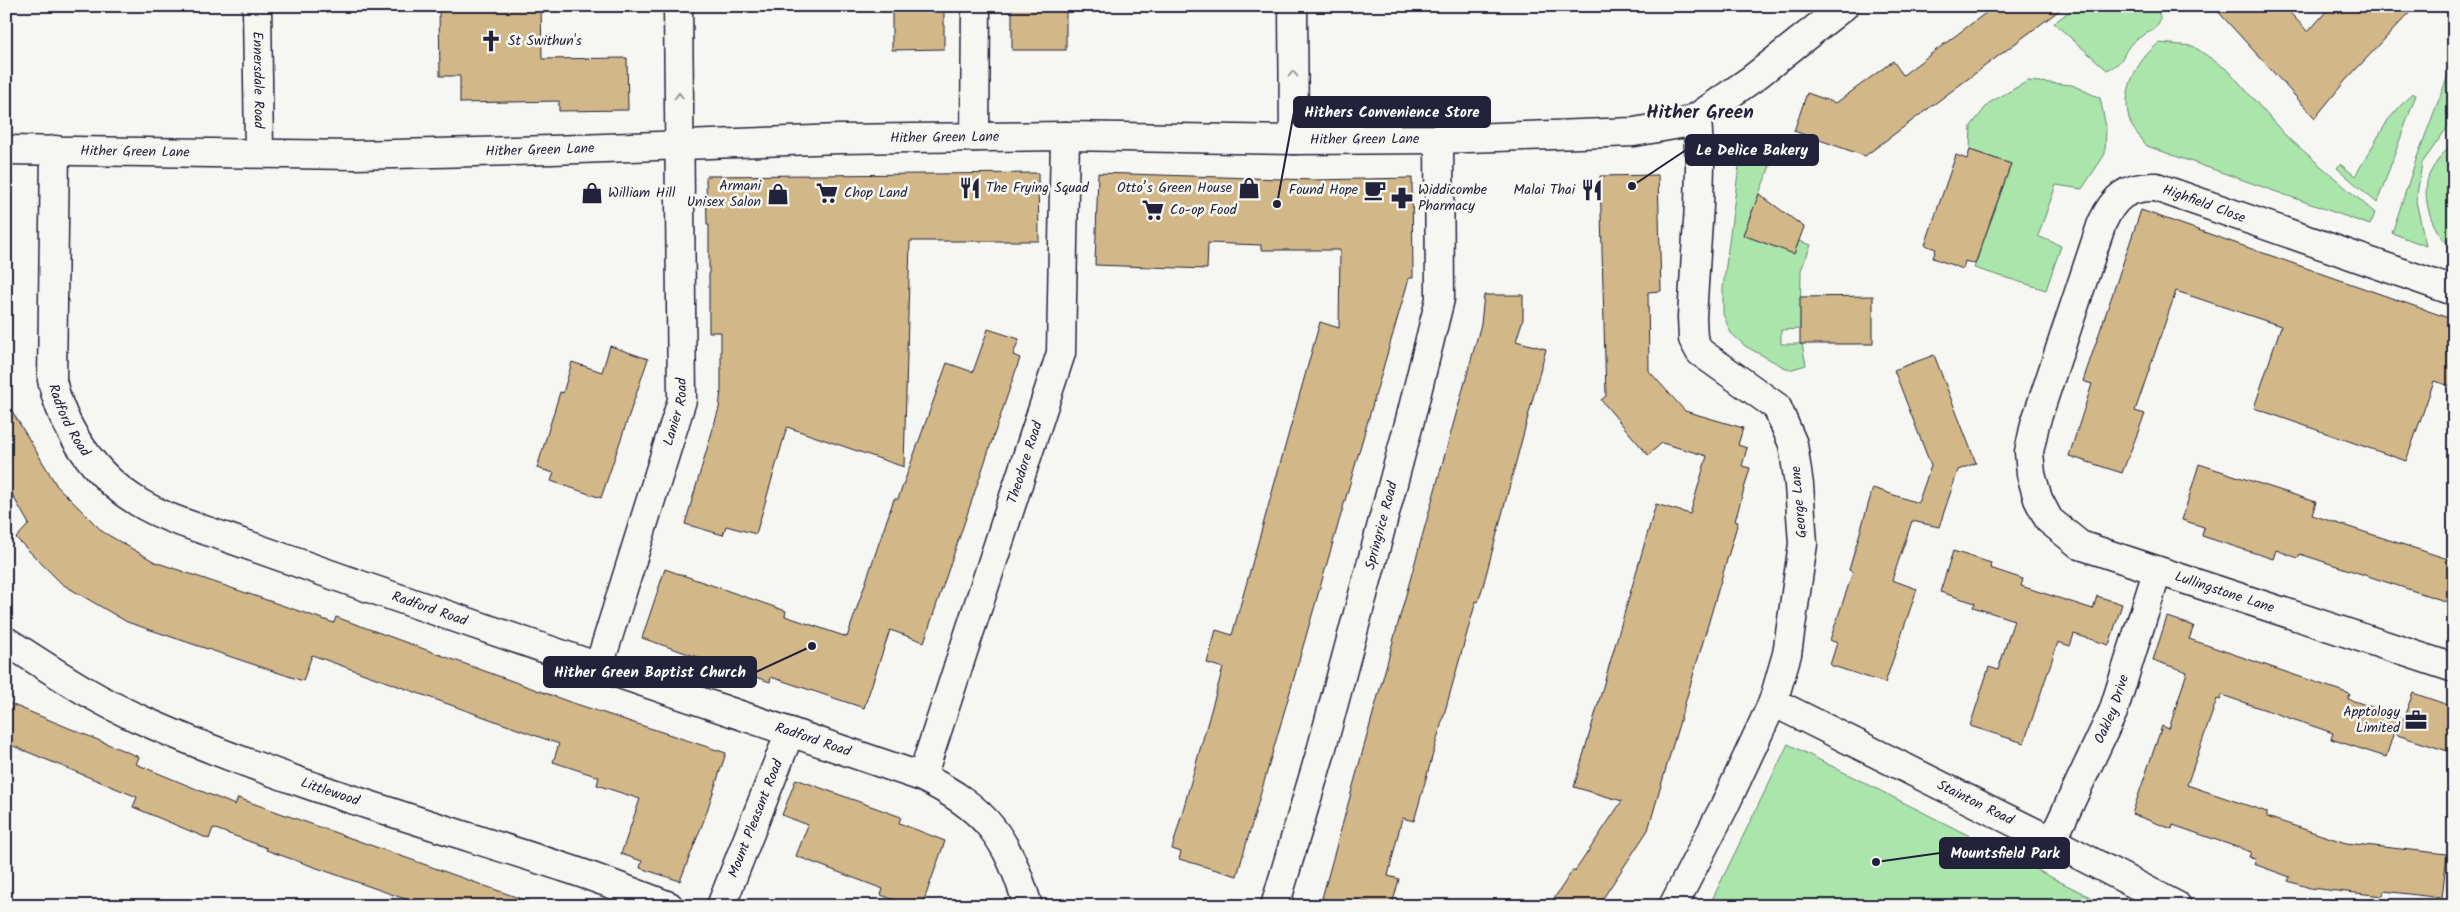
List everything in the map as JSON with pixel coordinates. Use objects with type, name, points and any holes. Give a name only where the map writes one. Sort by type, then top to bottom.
[{"type":"street","name":"Ennersdale Road","points":[[257,6],[259,153]]},
{"type":"street","name":"Lanier Road","points":[[599,666],[682,400],[678,6]]},
{"type":"street","points":[[975,138],[976,6]]},
{"type":"street","points":[[1293,6],[1294,140]]},
{"type":"street","name":"Hither Green Lane","points":[[6,150],[365,154],[839,139],[1065,136],[1294,140],[1439,139],[1634,132],[1680,124],[1696,117],[1752,78],[1844,6]]},
{"type":"street","name":"George Lane","points":[[1674,906],[1724,807],[1773,702],[1787,654],[1803,544],[1800,484],[1793,444],[1777,407],[1700,352],[1693,339],[1692,317],[1700,166],[1696,117]]},
{"type":"street","name":"Theodore Road","points":[[922,777],[1061,353],[1065,136]]},
{"type":"street","name":"Springrice Road","points":[[1275,906],[1321,751],[1410,420],[1440,299],[1439,139]]},
{"type":"street","name":"Radford Road","points":[[55,150],[52,380],[57,403],[72,431],[91,462],[114,486],[138,503],[172,518],[922,777],[962,799],[984,818],[999,836],[1010,854],[1028,906]]},
{"type":"street","name":"Highfield Close","points":[[2030,474],[2029,452],[2036,424],[2102,223],[2113,202],[2132,189],[2156,187],[2396,272],[2454,290]]},
{"type":"street","name":"Lullingstone Lane","points":[[2030,474],[2038,499],[2045,513],[2064,534],[2080,545],[2157,572],[2454,668]]},
{"type":"street","name":"Oakley Drive","points":[[2052,841],[2113,712],[2157,572]]},
{"type":"street","name":"Littlewood","points":[[6,641],[70,683],[142,721],[282,776],[401,817],[568,868],[669,906]]},
{"type":"street","name":"Stainton Road","points":[[1773,702],[2052,841],[2177,906]]},
{"type":"street","name":"Mount Pleasant Road","points":[[721,906],[790,732]]},
{"type":"green space","points":[[2076,6],[2154,6],[2159,13],[2160,19],[2155,28],[2133,42],[2118,64],[2107,70],[2054,23]]},
{"type":"green space","points":[[2159,43],[2193,46],[2229,71],[2284,134],[2375,213],[2370,225],[2147,146],[2131,124],[2127,101],[2132,79],[2137,69],[2143,59]]},
{"type":"green space","points":[[2454,60],[2454,101],[2446,112],[2452,121],[2422,163],[2416,201],[2426,246],[2392,233],[2417,157]]},
{"type":"green space","points":[[2028,81],[2072,85],[2100,98],[2106,127],[2105,154],[2082,189],[2056,185],[2038,236],[2061,246],[2046,290],[1974,268],[2011,164],[1970,150],[1971,126],[1989,103]]},
{"type":"green space","points":[[2412,93],[2416,95],[2377,203],[2337,168],[2340,164],[2355,176],[2388,120]]},
{"type":"green space","points":[[2454,140],[2454,248],[2440,235],[2434,226],[2427,205],[2426,194],[2429,175],[2437,161]]},
{"type":"green space","points":[[1740,158],[1748,158],[1770,166],[1743,235],[1794,253],[1799,241],[1811,245],[1801,270],[1800,329],[1781,330],[1781,344],[1802,344],[1806,365],[1789,370],[1745,346],[1731,333],[1723,314],[1723,288]]},
{"type":"green space","points":[[1788,744],[2108,906],[1709,906]]},
{"type":"building","name":"St Swithun's","points":[[439,6],[541,6],[542,59],[627,58],[628,110],[559,111],[559,101],[460,103],[460,76],[440,76]]},
{"type":"building","points":[[892,6],[944,6],[944,49],[892,50]]},
{"type":"building","points":[[1012,6],[1066,6],[1066,50],[1012,50]]},
{"type":"building","points":[[1995,6],[2065,6],[1865,156],[1794,131],[1807,93],[1836,103],[1893,61],[1903,75]]},
{"type":"building","points":[[2213,6],[2284,6],[2308,32],[2331,6],[2416,6],[2345,81],[2315,118]]},
{"type":"building","points":[[1970,150],[2011,164],[1975,264],[1965,261],[1963,269],[1933,258],[1936,249],[1925,245],[1956,155],[1967,159]]},
{"type":"building","points":[[1038,173],[1039,241],[910,241],[904,467],[787,427],[756,534],[726,526],[723,535],[685,524],[719,408],[721,390],[721,332],[709,332],[709,225],[707,225],[706,176]]},
{"type":"building","points":[[1098,173],[1313,180],[1412,178],[1413,278],[1409,278],[1237,876],[1179,859],[1181,852],[1172,849],[1223,668],[1207,663],[1216,630],[1232,635],[1320,322],[1339,328],[1340,250],[1261,250],[1261,245],[1208,243],[1207,269],[1095,265]]},
{"type":"building","points":[[1658,175],[1661,291],[1648,292],[1649,371],[1685,411],[1743,428],[1738,445],[1747,448],[1742,466],[1750,468],[1735,521],[1738,522],[1648,830],[1598,906],[1549,906],[1622,801],[1574,787],[1656,504],[1690,514],[1707,456],[1662,443],[1648,455],[1601,400],[1606,396],[1600,176]]},
{"type":"building","points":[[1759,194],[1804,227],[1794,254],[1743,235]]},
{"type":"building","points":[[2141,210],[2454,320],[2454,387],[2434,381],[2406,461],[2254,408],[2281,326],[2176,291],[2135,411],[2145,414],[2122,473],[2069,456],[2092,384],[2083,381]]},
{"type":"building","points":[[1484,295],[1523,295],[1523,319],[1516,341],[1546,349],[1483,586],[1478,602],[1476,601],[1414,821],[1402,818],[1388,876],[1399,879],[1392,906],[1382,906],[1359,900],[1358,906],[1349,906],[1322,898],[1481,324]]},
{"type":"building","points":[[1873,296],[1873,344],[1800,344],[1800,297]]},
{"type":"building","points":[[988,329],[1019,339],[1013,355],[1020,358],[924,642],[890,630],[864,708],[771,677],[770,682],[642,638],[665,569],[786,611],[785,616],[847,637],[894,499],[898,499],[947,363],[973,372]]},
{"type":"building","points":[[610,346],[648,359],[601,498],[551,481],[554,473],[537,468],[560,392],[563,393],[572,362],[602,372]]},
{"type":"building","points":[[1934,355],[1976,463],[1958,470],[1939,527],[1912,521],[1892,580],[1917,589],[1885,683],[1830,665],[1837,643],[1830,640],[1853,572],[1849,570],[1873,488],[1918,503],[1931,466],[1894,370]]},
{"type":"building","points":[[6,401],[57,486],[103,532],[155,562],[334,623],[336,617],[567,701],[726,753],[704,820],[680,881],[640,868],[642,861],[621,854],[640,799],[597,785],[599,777],[553,762],[559,744],[312,655],[303,681],[127,622],[62,584],[16,538],[29,524],[6,484]]},
{"type":"building","points":[[2199,464],[2316,502],[2312,515],[2454,561],[2454,604],[2300,554],[2298,558],[2276,550],[2273,559],[2202,536],[2204,527],[2182,520]]},
{"type":"building","points":[[1953,551],[1991,563],[1990,568],[2023,579],[2021,586],[2093,609],[2097,596],[2122,604],[2109,645],[2074,634],[2070,646],[2058,642],[2024,743],[1970,726],[1989,667],[1998,670],[2014,620],[1973,607],[1975,603],[1940,592]]},
{"type":"building","points":[[2167,617],[2194,626],[2189,639],[2350,694],[2348,699],[2399,716],[2386,757],[2331,739],[2333,733],[2222,695],[2220,700],[2217,699],[2187,785],[2267,812],[2267,817],[2346,843],[2447,854],[2442,898],[2384,891],[2383,896],[2310,888],[2288,881],[2290,877],[2254,864],[2256,858],[2249,857],[2251,852],[2173,825],[2172,829],[2132,814],[2162,726],[2169,729],[2187,672],[2153,660]]},
{"type":"building","points":[[2413,693],[2454,707],[2454,753],[2397,735]]},
{"type":"building","points":[[6,702],[139,757],[136,764],[235,805],[238,798],[530,902],[529,906],[425,906],[266,850],[267,848],[213,828],[209,839],[133,807],[137,797],[6,743]]},
{"type":"building","points":[[796,779],[901,817],[899,823],[945,841],[922,906],[910,906],[881,895],[883,889],[796,856],[808,825],[782,815]]},
{"type":"place","name":"St Swithun's","points":[[491,41]]},
{"type":"place","name":"Le Delice Bakery","points":[[1632,186]]},
{"type":"place","name":"The Frying Squad","points":[[970,188]]},
{"type":"place","name":"Otto’s Green House","points":[[1249,188]]},
{"type":"place","name":"Found Hope","points":[[1375,190]]},
{"type":"place","name":"Malai Thai","points":[[1592,190]]},
{"type":"place","name":"William Hill","points":[[592,193]]},
{"type":"place","name":"Chop Land","points":[[827,193]]},
{"type":"place","name":"Armani Unisex Salon","points":[[778,194]]},
{"type":"place","name":"Widdicombe Pharmacy","points":[[1402,198]]},
{"type":"place","name":"Hithers Convenience Store","points":[[1277,204]]},
{"type":"place","name":"Co-op Food","points":[[1153,210]]},
{"type":"place","name":"Hither Green Baptist Church","points":[[812,646]]},
{"type":"place","name":"Apptology Limited","points":[[2416,720]]},
{"type":"place","name":"Mountsfield Park","points":[[1876,862]]},
{"type":"district","name":"Hither Green","points":[[1700,113]]}]
